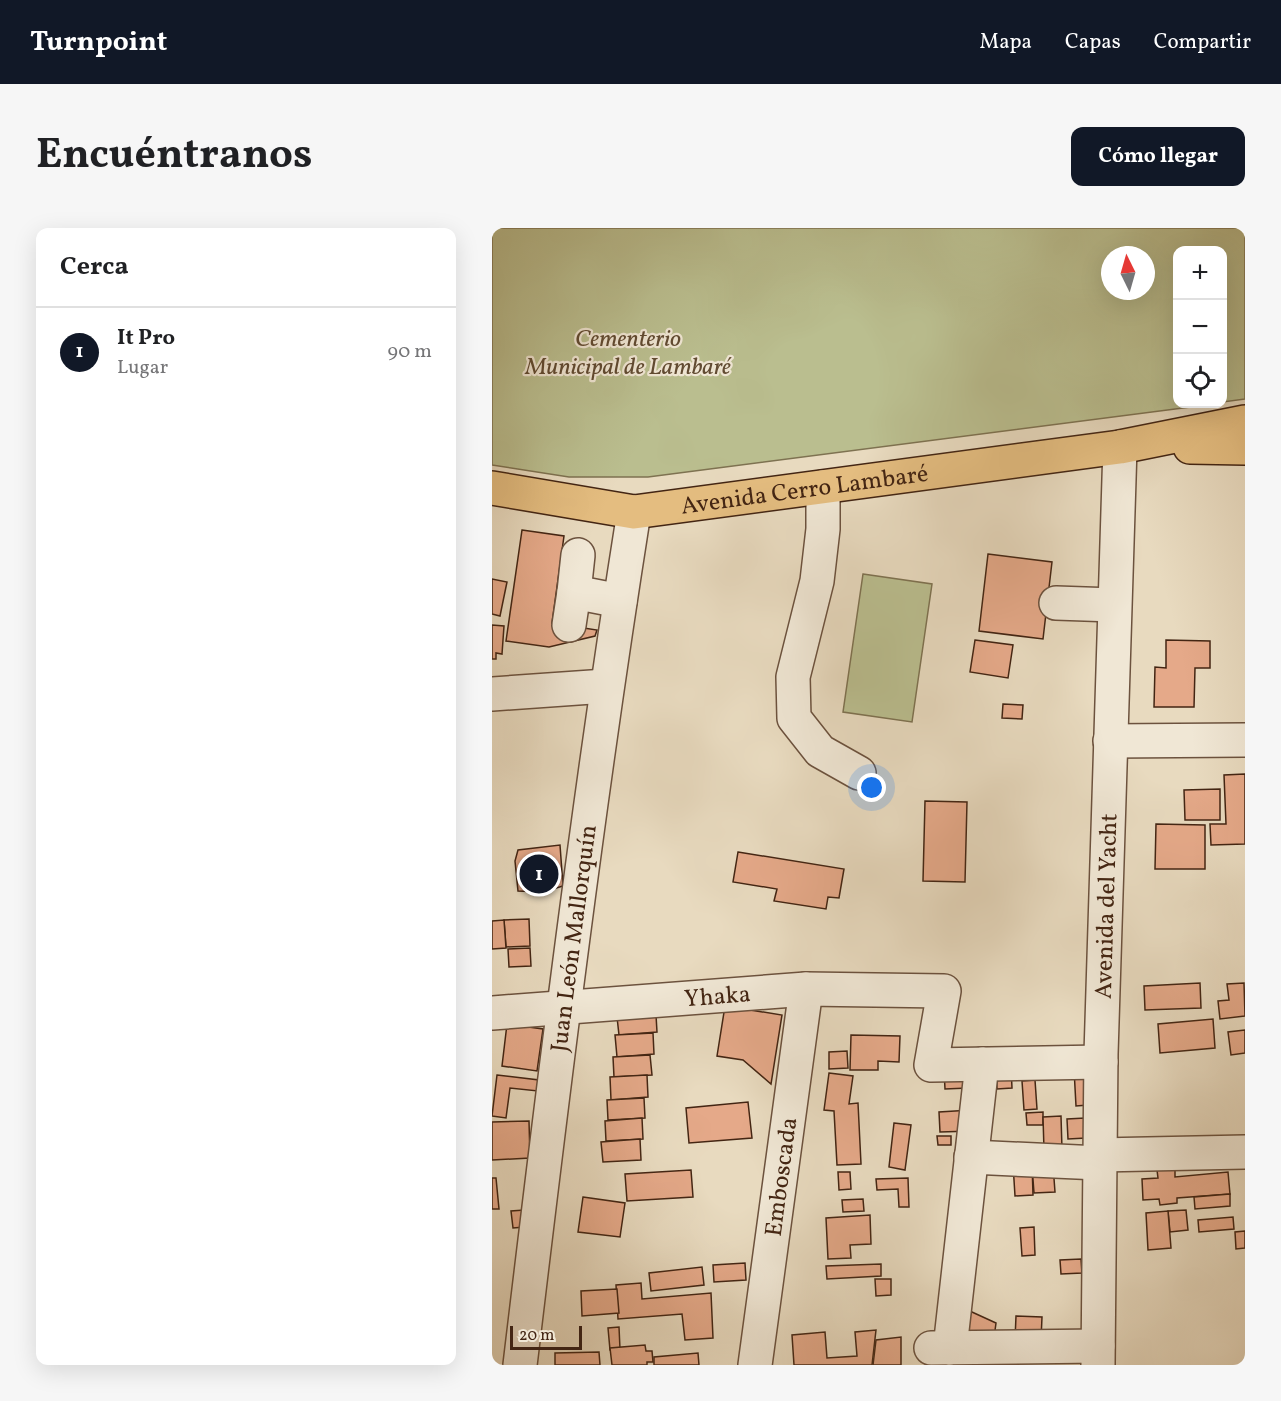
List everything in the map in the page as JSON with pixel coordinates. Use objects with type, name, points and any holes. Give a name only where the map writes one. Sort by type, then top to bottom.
[{"type":"main road","name":"Avenida Cerro Lambaré","points":[[492,488],[634,512],[1120,447],[1245,422]]},
{"type":"main road","name":"Avenida Cerro Lambaré","points":[[1120,447],[1245,448]]},
{"type":"street","name":"Avenida del Yacht","points":[[1098,1356],[1101,1062],[1120,447]]},
{"type":"street","points":[[823,487],[823,529],[817,581],[793,677],[794,718],[820,751],[859,772]]},
{"type":"street","name":"Juan León Mallorquín","points":[[519,1365],[562,1007],[606,686],[634,512]]},
{"type":"street","points":[[569,625],[578,555]]},
{"type":"street","points":[[574,592],[620,601]]},
{"type":"street","points":[[1056,603],[1114,605]]},
{"type":"street","points":[[492,694],[606,686]]},
{"type":"street","points":[[1110,741],[1245,740]]},
{"type":"street","name":"Yhaka","points":[[492,1013],[806,988],[944,991],[931,1065],[982,1064]]},
{"type":"street","name":"Emboscada","points":[[755,1365],[806,988]]},
{"type":"street","points":[[1098,1356],[940,1348],[971,1157],[982,1064],[1101,1062]]},
{"type":"street","points":[[971,1157],[1099,1159],[1245,1152]]},
{"type":"green space","name":"Cementerio Municipal de Lambaré","points":[[492,228],[1245,228],[1245,399],[1227,401],[1227,246],[1173,246],[1173,408],[1183,408],[648,477],[569,477],[492,465]]},
{"type":"green space","points":[[863,574],[932,584],[912,722],[843,712]]},
{"type":"building","points":[[522,530],[564,536],[552,623],[597,630],[595,636],[549,647],[506,641]]},
{"type":"building","points":[[988,554],[1052,562],[1043,639],[979,631]]},
{"type":"building","points":[[492,579],[507,582],[500,616],[492,614]]},
{"type":"building","points":[[492,625],[504,626],[502,654],[496,653],[496,659],[492,659]]},
{"type":"building","points":[[975,640],[1013,645],[1008,678],[970,672]]},
{"type":"building","points":[[1166,640],[1210,641],[1210,668],[1195,668],[1194,707],[1154,707],[1155,667],[1166,668]]},
{"type":"building","points":[[1003,704],[1023,705],[1022,719],[1002,718]]},
{"type":"building","points":[[1245,774],[1245,844],[1211,845],[1210,824],[1226,824],[1224,775]]},
{"type":"building","points":[[1220,789],[1220,820],[1185,820],[1184,790]]},
{"type":"building","points":[[925,801],[967,802],[965,882],[923,881]]},
{"type":"building","points":[[1156,824],[1205,825],[1205,869],[1155,869]]},
{"type":"building","points":[[560,845],[563,886],[543,892],[518,891],[515,861],[518,850]]},
{"type":"building","points":[[738,852],[844,869],[839,898],[828,897],[826,909],[774,901],[777,889],[733,882]]},
{"type":"building","points":[[529,919],[530,946],[506,947],[504,920]]},
{"type":"building","points":[[504,920],[506,948],[492,949],[492,921]]},
{"type":"building","points":[[530,948],[531,966],[509,967],[508,949]]},
{"type":"building","points":[[1200,983],[1201,1008],[1145,1010],[1144,986]]},
{"type":"building","points":[[1244,983],[1245,1016],[1220,1019],[1218,1001],[1229,1000],[1227,984]]},
{"type":"building","points":[[725,1006],[782,1015],[771,1084],[743,1060],[717,1056]]},
{"type":"building","points":[[656,1015],[657,1032],[619,1035],[617,1017]]},
{"type":"building","points":[[1213,1019],[1215,1048],[1160,1053],[1158,1024]]},
{"type":"building","points":[[507,1024],[543,1029],[537,1071],[502,1066]]},
{"type":"building","points":[[1245,1030],[1245,1053],[1231,1055],[1228,1032]]},
{"type":"building","points":[[653,1033],[654,1054],[617,1057],[615,1035]]},
{"type":"building","points":[[851,1035],[900,1036],[899,1062],[878,1061],[878,1070],[850,1070]]},
{"type":"building","points":[[847,1051],[848,1068],[829,1069],[829,1052]]},
{"type":"building","points":[[650,1055],[652,1075],[614,1077],[613,1057]]},
{"type":"building","points":[[1011,1067],[1012,1088],[997,1089],[996,1068]]},
{"type":"building","points":[[967,1069],[968,1088],[945,1089],[944,1070]]},
{"type":"building","points":[[1074,1069],[1086,1069],[1088,1105],[1076,1106]]},
{"type":"building","points":[[829,1073],[853,1076],[849,1104],[858,1103],[861,1164],[837,1165],[834,1111],[824,1110]]},
{"type":"building","points":[[497,1075],[539,1080],[538,1091],[510,1088],[506,1118],[492,1116]]},
{"type":"building","points":[[647,1075],[648,1097],[611,1100],[610,1077]]},
{"type":"building","points":[[1035,1080],[1037,1109],[1024,1110],[1022,1081]]},
{"type":"building","points":[[644,1098],[645,1118],[608,1120],[607,1100]]},
{"type":"building","points":[[748,1102],[752,1138],[689,1143],[686,1108]]},
{"type":"building","points":[[971,1110],[972,1131],[940,1132],[939,1112]]},
{"type":"building","points":[[1043,1112],[1043,1125],[1027,1125],[1026,1113]]},
{"type":"building","points":[[1061,1116],[1062,1149],[1044,1150],[1043,1117]]},
{"type":"building","points":[[642,1118],[643,1139],[606,1141],[605,1121]]},
{"type":"building","points":[[1085,1118],[1086,1138],[1068,1139],[1067,1119]]},
{"type":"building","points":[[529,1121],[530,1158],[492,1160],[492,1122]]},
{"type":"building","points":[[894,1123],[911,1125],[905,1170],[889,1167]]},
{"type":"building","points":[[937,1136],[951,1136],[951,1145],[938,1145]]},
{"type":"building","points":[[640,1139],[641,1160],[603,1162],[601,1142]]},
{"type":"building","points":[[1032,1163],[1033,1195],[1015,1196],[1013,1164]]},
{"type":"building","points":[[1053,1165],[1055,1192],[1034,1193],[1032,1166]]},
{"type":"building","points":[[1175,1169],[1175,1177],[1228,1172],[1230,1194],[1177,1198],[1177,1203],[1160,1205],[1159,1199],[1143,1200],[1142,1179],[1158,1178],[1157,1170]]},
{"type":"building","points":[[691,1170],[693,1197],[627,1201],[625,1174]]},
{"type":"building","points":[[838,1172],[850,1172],[851,1189],[839,1190]]},
{"type":"building","points":[[492,1178],[496,1178],[499,1209],[492,1209]]},
{"type":"building","points":[[908,1178],[909,1207],[899,1207],[898,1189],[877,1190],[876,1179]]},
{"type":"building","points":[[1230,1194],[1230,1206],[1195,1209],[1194,1197]]},
{"type":"building","points":[[583,1197],[625,1203],[620,1237],[578,1232]]},
{"type":"building","points":[[863,1199],[864,1211],[843,1212],[842,1200]]},
{"type":"building","points":[[524,1210],[525,1227],[513,1228],[511,1211]]},
{"type":"building","points":[[1186,1210],[1188,1230],[1170,1232],[1168,1211]]},
{"type":"building","points":[[1168,1211],[1171,1248],[1148,1250],[1146,1213]]},
{"type":"building","points":[[870,1215],[871,1244],[850,1245],[851,1258],[828,1259],[826,1218]]},
{"type":"building","points":[[1233,1217],[1234,1229],[1199,1232],[1198,1220]]},
{"type":"building","points":[[1034,1227],[1035,1255],[1022,1256],[1020,1228]]},
{"type":"building","points":[[1245,1231],[1245,1248],[1236,1249],[1235,1232]]},
{"type":"building","points":[[1081,1259],[1082,1273],[1061,1274],[1060,1260]]},
{"type":"building","points":[[745,1263],[746,1280],[714,1282],[713,1265]]},
{"type":"building","points":[[881,1264],[881,1276],[827,1279],[826,1266]]},
{"type":"building","points":[[702,1267],[704,1285],[651,1291],[649,1273]]},
{"type":"building","points":[[875,1279],[891,1279],[891,1295],[876,1296]]},
{"type":"building","points":[[641,1283],[642,1299],[711,1293],[713,1338],[685,1340],[682,1314],[618,1319],[616,1285]]},
{"type":"building","points":[[617,1289],[619,1313],[582,1316],[581,1291]]},
{"type":"building","points":[[961,1307],[996,1323],[994,1338],[957,1334]]},
{"type":"building","points":[[1016,1316],[1042,1317],[1041,1340],[1015,1340]]},
{"type":"building","points":[[619,1327],[620,1349],[610,1350],[608,1328]]},
{"type":"building","points":[[876,1330],[872,1365],[794,1365],[792,1335],[825,1332],[827,1358],[857,1356],[855,1332]]},
{"type":"building","points":[[901,1337],[901,1365],[873,1365],[876,1340]]},
{"type":"building","points":[[645,1345],[646,1351],[652,1351],[653,1362],[647,1362],[647,1365],[612,1365],[610,1348]]},
{"type":"building","points":[[599,1352],[600,1365],[555,1365],[555,1353]]},
{"type":"building","points":[[698,1353],[699,1365],[654,1365],[654,1357]]},
{"type":"place","name":"It Pro","points":[[539,874]]}]
